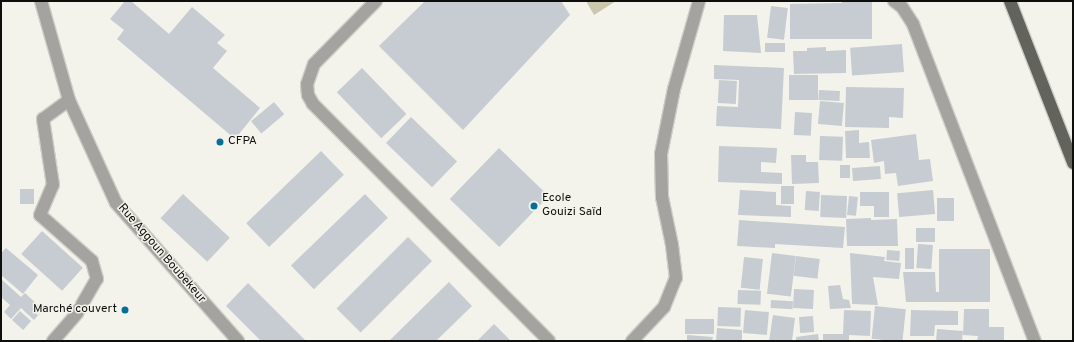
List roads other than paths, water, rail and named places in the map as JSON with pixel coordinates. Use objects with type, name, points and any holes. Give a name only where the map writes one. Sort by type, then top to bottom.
[{"type":"main road","points":[[1010,1],[1073,163]]},
{"type":"street","name":"Rue Aggoun Boubekeur","points":[[41,1],[69,100],[116,203],[238,341]]},
{"type":"street","points":[[376,1],[314,64],[307,84],[308,95],[313,104],[549,341]]},
{"type":"street","points":[[632,341],[664,307],[676,278],[672,245],[662,197],[661,154],[674,89],[699,1]]},
{"type":"street","points":[[894,1],[902,6],[913,24],[1035,341]]},
{"type":"street","points":[[53,341],[77,313],[97,279],[92,261],[40,215],[53,186],[43,119],[69,100]]},
{"type":"place","name":"CFPA","points":[[220,142]]},
{"type":"place","name":"Ecole Gouizi Saïd","points":[[534,206]]},
{"type":"place","name":"Marché couvert","points":[[125,310]]}]
